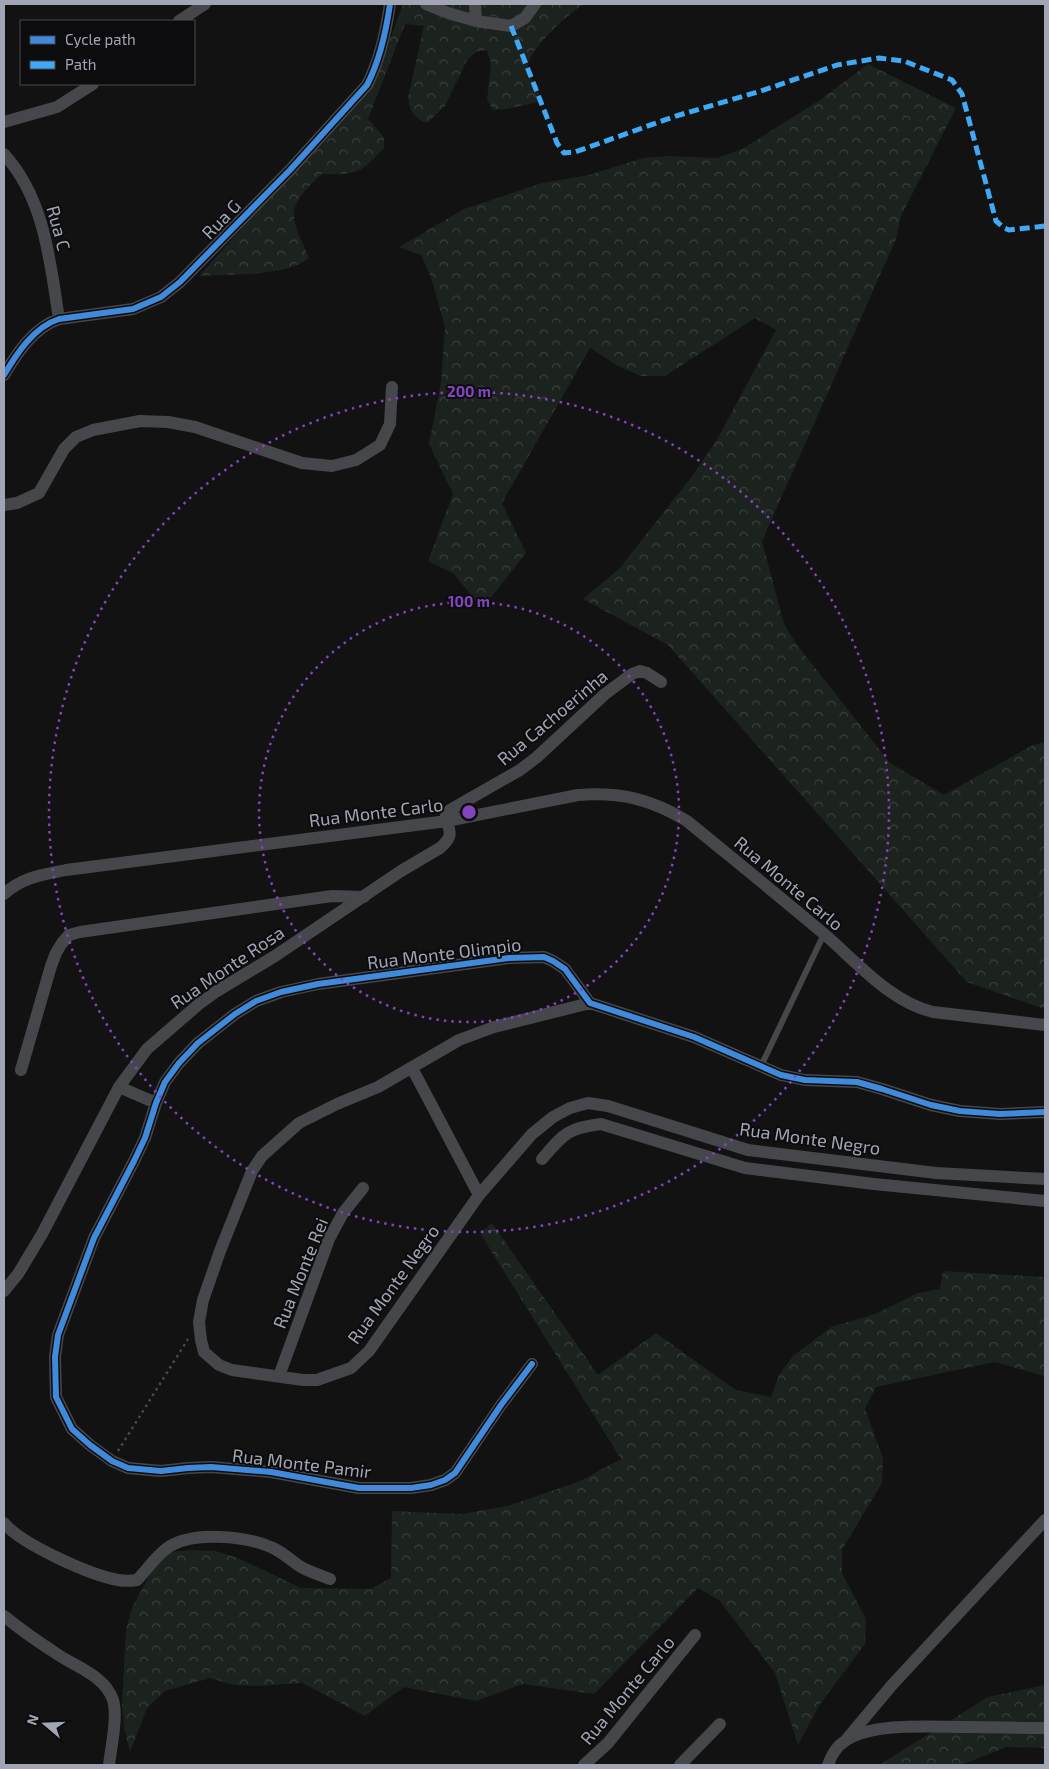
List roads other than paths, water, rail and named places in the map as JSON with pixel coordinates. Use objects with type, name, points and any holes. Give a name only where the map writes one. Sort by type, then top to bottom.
[{"type":"street","points":[[181,20],[205,4]]},
{"type":"street","name":"Rua G","points":[[4,375],[16,355],[49,322],[133,309],[161,297],[180,282],[290,170],[367,85],[375,69],[383,42],[390,4]]},
{"type":"street","points":[[426,4],[476,21],[511,26],[525,18],[534,4]]},
{"type":"street","points":[[475,4],[476,21]]},
{"type":"street","points":[[4,122],[57,106],[91,85]]},
{"type":"street","name":"Rua C","points":[[4,154],[26,184],[39,214],[44,230],[60,320]]},
{"type":"street","points":[[4,505],[17,503],[39,493],[64,449],[76,436],[92,430],[140,421],[168,422],[195,427],[302,463],[332,466],[356,460],[380,445],[390,424],[392,387]]},
{"type":"street","name":"Rua Cachoerinha","points":[[447,821],[446,815],[450,810],[520,770],[537,757],[599,700],[632,674],[640,671],[661,682]]},
{"type":"street","name":"Rua Monte Carlo","points":[[4,894],[30,877],[66,870],[447,821],[578,795],[627,796],[668,810],[687,821],[904,1002],[919,1009],[943,1013],[1045,1025]]},
{"type":"street","name":"Rua Monte Rosa","points":[[4,1291],[18,1274],[42,1234],[119,1087],[147,1049],[217,991],[275,956],[445,844],[450,835],[447,821]]},
{"type":"street","points":[[21,1070],[51,966],[62,943],[69,935],[332,896],[364,897]]},
{"type":"street","name":"Rua Monte Olimpio","points":[[156,1102],[165,1082],[179,1063],[198,1044],[242,1009],[256,1001],[281,992],[318,984],[533,956],[544,957],[565,969],[590,1003]]},
{"type":"street","points":[[590,1003],[668,1027],[762,1066],[781,1076],[794,1079],[857,1082],[931,1105],[960,1111],[1000,1114],[1045,1112]]},
{"type":"street","name":"Rua Monte Negro","points":[[590,1003],[494,1026],[478,1032],[444,1048],[378,1086],[299,1123],[262,1156],[252,1170],[203,1300],[199,1322],[204,1352],[219,1365],[232,1370],[303,1380],[317,1380],[351,1368],[369,1351],[479,1195],[532,1134],[553,1117],[570,1108],[588,1103],[608,1106],[748,1150],[936,1173],[1045,1179]]},
{"type":"street","points":[[412,1068],[479,1195]]},
{"type":"street","points":[[119,1087],[156,1102]]},
{"type":"street","name":"Rua Monte Pamir","points":[[156,1102],[145,1138],[94,1238],[58,1335],[55,1357],[56,1397],[72,1428],[90,1445],[112,1461],[128,1468],[162,1471],[211,1468],[271,1472],[359,1488],[411,1488],[431,1485],[445,1480],[455,1473],[501,1405],[532,1364]]},
{"type":"street","points":[[542,1159],[562,1136],[580,1126],[601,1124],[745,1168],[874,1184],[1045,1201]]},
{"type":"street","name":"Rua Monte Rei","points":[[279,1376],[329,1239],[343,1213],[363,1188]]},
{"type":"street","points":[[828,1765],[835,1751],[892,1685],[1045,1520]]},
{"type":"street","points":[[4,1522],[10,1530],[57,1557],[92,1572],[118,1580],[137,1580],[166,1549],[176,1543],[191,1538],[227,1537],[271,1547],[300,1567],[330,1579]]},
{"type":"street","points":[[4,1616],[56,1654],[90,1674],[106,1687],[113,1700],[114,1716],[109,1765]]},
{"type":"street","name":"Rua Monte Carlo","points":[[590,1764],[695,1635]]},
{"type":"street","points":[[680,1765],[720,1724]]},
{"type":"street","points":[[846,1740],[865,1733],[914,1727],[1045,1728]]},
{"type":"lane","points":[[762,1066],[824,934]]}]
